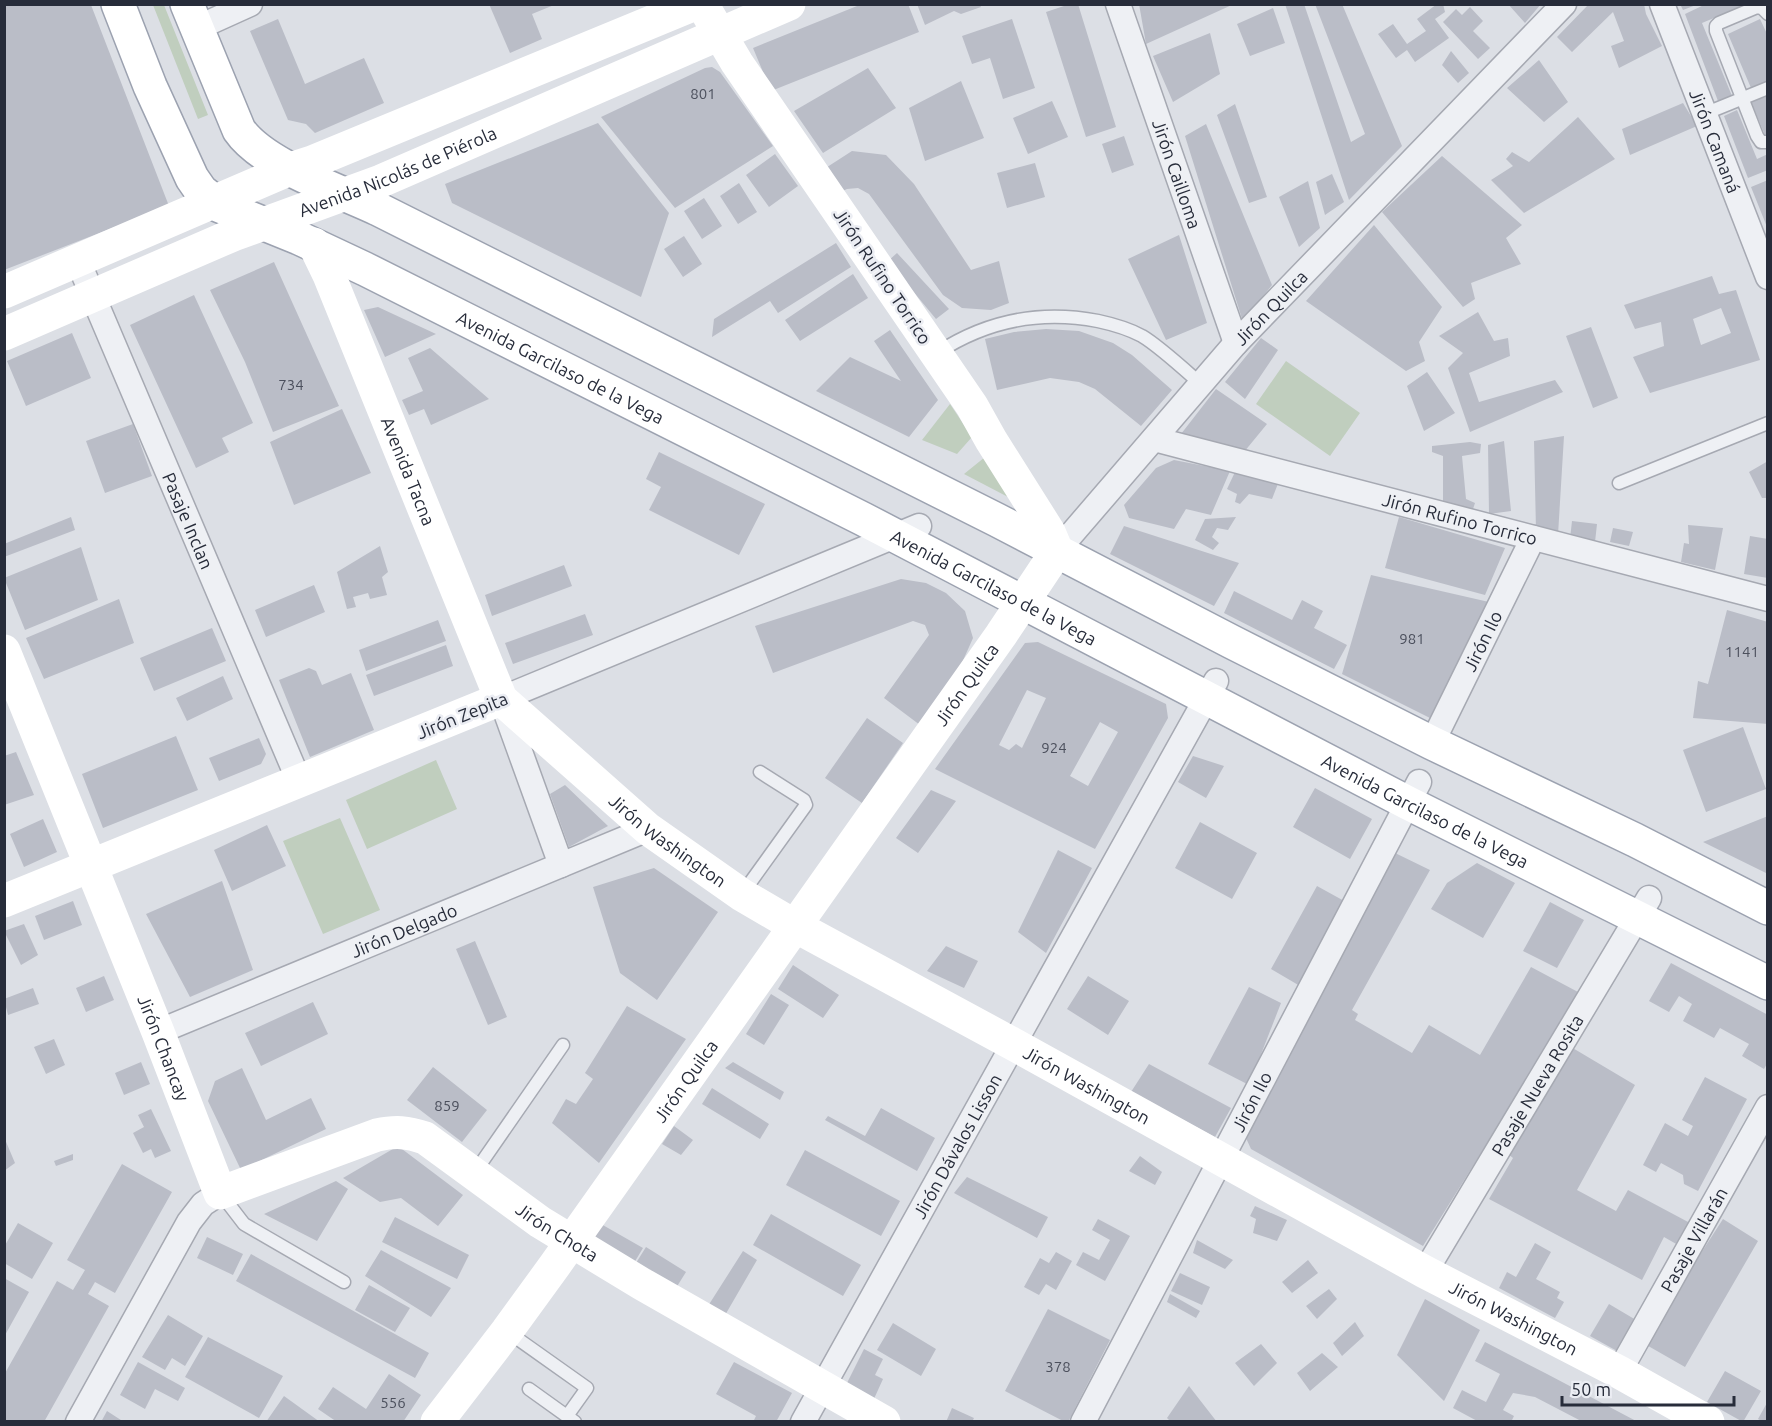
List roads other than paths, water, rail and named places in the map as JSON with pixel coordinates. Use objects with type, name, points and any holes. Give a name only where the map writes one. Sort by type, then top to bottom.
[{"type":"main road","points":[[118,4],[150,86],[192,178],[201,191],[224,198]]},
{"type":"main road","points":[[134,4],[174,101],[200,153],[219,184],[224,198]]},
{"type":"main road","points":[[4,292],[290,169],[312,162],[695,4]]},
{"type":"main road","name":"Jirón Rufino Torrico","points":[[702,4],[743,73],[972,406],[1049,532],[1057,551]]},
{"type":"main road","name":"Avenida Nicolás de Piérola","points":[[4,334],[276,218],[381,181],[789,4]]},
{"type":"main road","points":[[192,16],[238,130],[258,150],[290,169],[345,194],[1057,551],[1242,648],[1432,743],[1635,840],[1767,908]]},
{"type":"main road","name":"Avenida Garcilaso de la Vega","points":[[224,198],[276,218],[325,229],[1212,691],[1413,793],[1644,907],[1767,959]]},
{"type":"main road","name":"Avenida Garcilaso de la Vega","points":[[276,218],[314,244],[908,531]]},
{"type":"main road","name":"Avenida Tacna","points":[[314,244],[329,275],[501,699]]},
{"type":"main road","name":"Jirón Quilca","points":[[437,1422],[572,1242],[1057,551]]},
{"type":"main road","name":"Jirón Chancay","points":[[4,651],[158,1032],[220,1193]]},
{"type":"main road","name":"Jirón Zepita","points":[[4,901],[501,699]]},
{"type":"main road","name":"Jirón Washington","points":[[501,699],[648,829],[742,895],[1425,1272],[1618,1372],[1708,1422]]},
{"type":"main road","name":"Avenida Garcilaso de la Vega","points":[[1644,907],[1767,983]]},
{"type":"main road","name":"Jirón Chota","points":[[220,1193],[377,1135],[407,1132],[425,1138],[540,1222],[572,1242],[884,1422]]},
{"type":"street","points":[[192,16],[250,4]]},
{"type":"street","name":"Jirón Cailloma","points":[[1118,4],[1236,343]]},
{"type":"street","name":"Jirón Quilca","points":[[1057,551],[1236,343],[1564,4]]},
{"type":"street","name":"Jirón Camaná","points":[[1662,4],[1767,277]]},
{"type":"street","name":"Pasaje Inclan","points":[[78,261],[299,781]]},
{"type":"street","name":"Jirón Rufino Torrico","points":[[1154,439],[1767,599]]},
{"type":"street","name":"Jirón Zepita","points":[[501,699],[908,531]]},
{"type":"street","name":"Jirón Ilo","points":[[1432,743],[1533,538]]},
{"type":"street","name":"Jirón Dávalos Lisson","points":[[803,1422],[1212,691]]},
{"type":"street","points":[[501,699],[561,865]]},
{"type":"street","name":"Jirón Ilo","points":[[1083,1422],[1413,793]]},
{"type":"street","name":"Jirón Delgado","points":[[158,1032],[648,829]]},
{"type":"street","name":"Pasaje Nueva Rosita","points":[[1425,1272],[1644,907]]},
{"type":"street","name":"Pasaje Villarán","points":[[1618,1372],[1767,1107]]},
{"type":"street","points":[[78,1422],[189,1222],[203,1204],[220,1193]]},
{"type":"lane","points":[[1767,14],[1762,8],[1757,8],[1716,26],[1756,136],[1761,142],[1767,142]]},
{"type":"lane","points":[[1704,114],[1767,88]]},
{"type":"lane","points":[[936,354],[958,340],[1002,322],[1039,316],[1076,317],[1111,324],[1142,336],[1202,385]]},
{"type":"lane","points":[[1619,483],[1767,423]]},
{"type":"lane","points":[[742,895],[806,805],[804,800],[760,771]]},
{"type":"lane","points":[[475,1173],[563,1044]]},
{"type":"lane","points":[[220,1193],[244,1224],[344,1282]]},
{"type":"lane","points":[[507,1331],[587,1388],[571,1419],[529,1389]]}]
